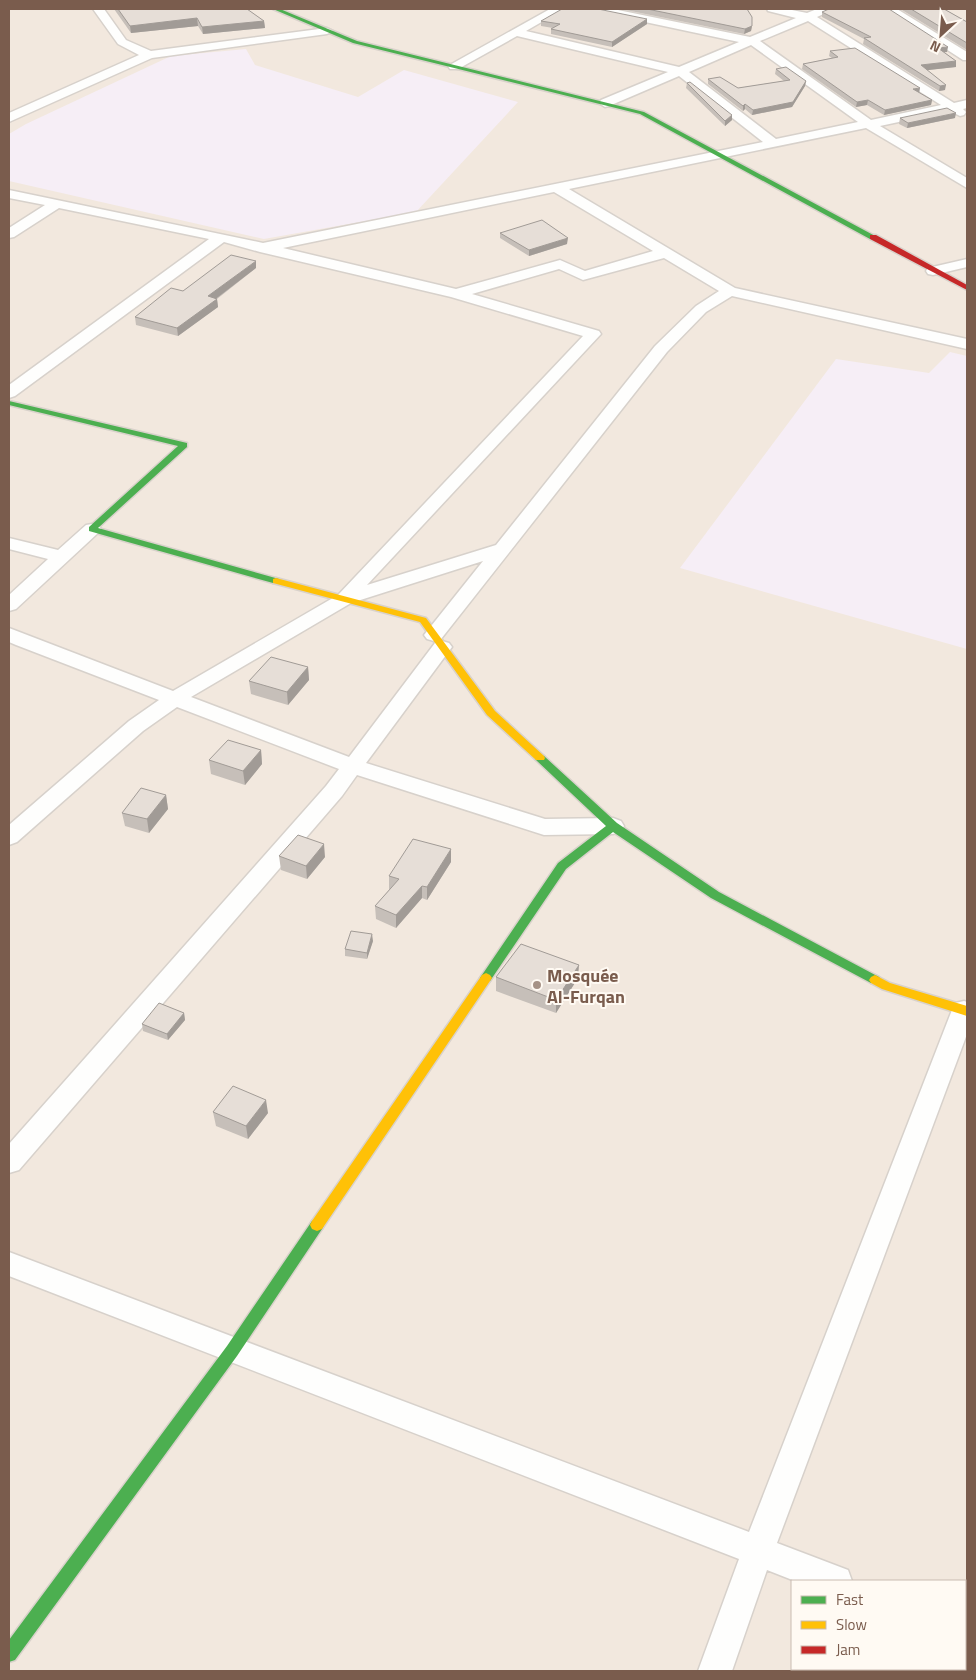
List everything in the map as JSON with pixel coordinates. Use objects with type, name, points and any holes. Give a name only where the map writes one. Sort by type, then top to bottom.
[{"type":"street","points":[[98,9],[122,42],[148,55]]},
{"type":"street","points":[[276,9],[354,42],[642,113],[967,288]]},
{"type":"street","points":[[454,66],[558,9]]},
{"type":"street","points":[[598,9],[752,41],[870,125],[967,184]]},
{"type":"street","points":[[772,9],[810,17],[967,116]]},
{"type":"street","points":[[604,104],[826,9]]},
{"type":"street","points":[[890,9],[967,56]]},
{"type":"street","points":[[9,118],[148,55],[327,31]]},
{"type":"street","points":[[515,32],[680,71],[774,144]]},
{"type":"street","points":[[260,248],[967,104]]},
{"type":"street","points":[[557,188],[730,291],[967,344]]},
{"type":"street","points":[[9,194],[221,237],[456,294],[594,334],[344,599]]},
{"type":"street","points":[[9,234],[58,203]]},
{"type":"street","points":[[9,393],[221,237]]},
{"type":"street","points":[[456,294],[560,264],[582,276],[664,252]]},
{"type":"street","points":[[933,271],[967,263]]},
{"type":"street","points":[[9,1162],[334,792],[501,549],[661,349],[701,309],[730,291]]},
{"type":"street","points":[[9,403],[184,445],[9,605]]},
{"type":"street","points":[[92,529],[423,620],[492,714],[613,826],[715,895],[886,986],[966,1011],[758,1552],[715,1671]]},
{"type":"street","points":[[9,542],[61,557]]},
{"type":"street","points":[[9,837],[136,726],[174,698],[344,599],[501,549]]},
{"type":"street","points":[[9,634],[353,766],[544,827],[613,826]]},
{"type":"street","points":[[9,1654],[232,1351],[562,866],[613,826]]},
{"type":"street","points":[[9,1264],[833,1580]]},
{"type":"shaded area","points":[[9,9],[967,9],[967,1671],[9,1671]]},
{"type":"shaded area","points":[[246,49],[255,65],[358,97],[404,70],[518,102],[416,212],[264,239],[9,181],[9,134],[26,124],[171,56]]},
{"type":"shaded area","points":[[950,352],[967,356],[967,649],[680,568],[836,359],[929,373]]},
{"type":"building","points":[[118,9],[247,9],[264,21],[202,27],[197,18],[130,26]]},
{"type":"building","points":[[562,9],[598,9],[647,19],[612,42],[551,29],[560,24],[541,21]]},
{"type":"building","points":[[647,9],[747,9],[752,17],[752,26],[745,29]]},
{"type":"building","points":[[829,9],[889,9],[948,47],[938,48],[956,61],[921,65],[946,85],[940,86],[864,38],[871,37],[822,12]]},
{"type":"building","points":[[911,9],[944,9],[967,22],[967,43]]},
{"type":"building","points":[[855,48],[920,88],[913,89],[932,100],[885,110],[868,100],[857,102],[803,64],[838,57],[830,51]]},
{"type":"building","points":[[786,67],[806,81],[793,102],[753,110],[745,104],[743,106],[708,79],[720,77],[738,88],[790,80],[776,69]]},
{"type":"building","points":[[690,82],[732,115],[725,121],[687,83]]},
{"type":"building","points":[[947,108],[956,113],[908,123],[900,118]]},
{"type":"building","points":[[542,220],[568,238],[529,250],[500,233]]},
{"type":"building","points":[[231,255],[256,261],[208,296],[217,299],[177,328],[135,317],[171,288],[183,291]]},
{"type":"building","points":[[271,657],[308,667],[287,692],[249,681]]},
{"type":"building","points":[[228,740],[261,750],[243,771],[209,760]]},
{"type":"building","points":[[141,788],[166,795],[147,819],[122,813]]},
{"type":"building","points":[[298,835],[324,844],[306,866],[279,856]]},
{"type":"building","points":[[413,839],[451,849],[427,887],[422,886],[396,915],[375,906],[399,879],[389,876]]},
{"type":"building","points":[[351,931],[372,934],[367,953],[345,949]]},
{"type":"building","name":"Mosquée Al-Furqan","points":[[521,944],[579,965],[556,1000],[496,977]]},
{"type":"building","points":[[159,1003],[184,1013],[167,1034],[142,1024]]},
{"type":"building","points":[[233,1086],[266,1100],[246,1126],[213,1112]]},
{"type":"traffic: fast","points":[[276,9],[355,42],[642,113],[873,237]]},
{"type":"traffic: fast","points":[[9,403],[184,445],[92,529],[276,581]]},
{"type":"traffic: fast","points":[[540,758],[613,826],[715,895],[875,980]]},
{"type":"traffic: fast","points":[[486,978],[562,866],[613,826]]},
{"type":"traffic: fast","points":[[9,1654],[232,1351],[317,1225]]},
{"type":"traffic: slow","points":[[276,581],[423,620],[491,713],[540,758]]},
{"type":"traffic: slow","points":[[317,1225],[486,978]]},
{"type":"traffic: slow","points":[[875,980],[886,986],[967,1011]]},
{"type":"traffic: jam","points":[[873,237],[967,288]]},
{"type":"place","name":"Mosquée Al-Furqan","points":[[537,985]]}]
